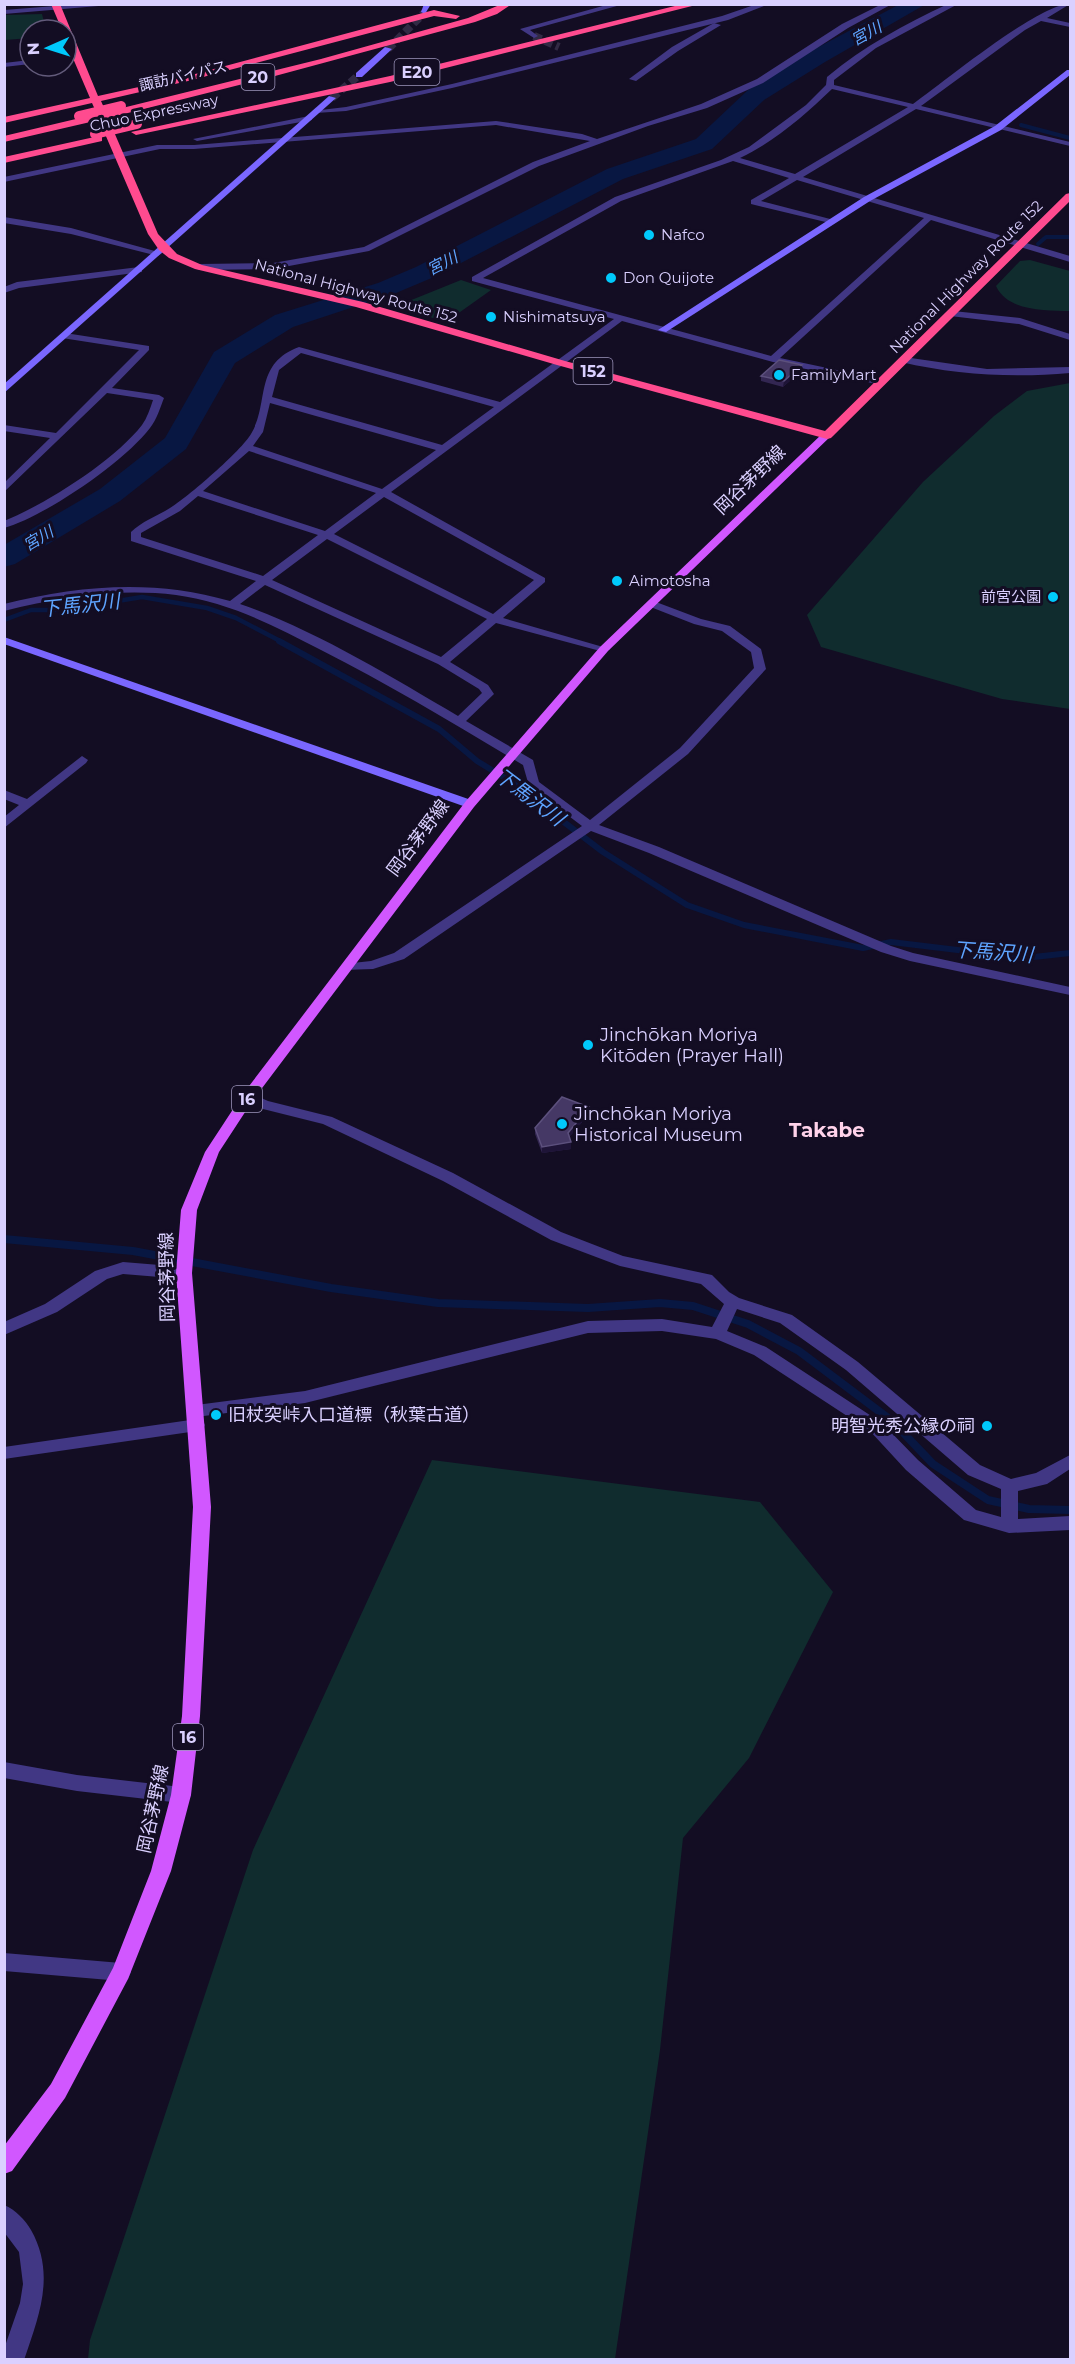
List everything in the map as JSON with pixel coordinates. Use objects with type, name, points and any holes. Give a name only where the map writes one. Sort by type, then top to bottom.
[{"type":"highway","name":"諏訪バイパス","points":[[4,132],[264,69],[456,16],[489,4]]},
{"type":"highway","name":"諏訪バイパス","points":[[119,105],[282,68],[507,4]]},
{"type":"highway","name":"20","points":[[4,139],[385,44],[479,16],[507,4]]},
{"type":"highway","name":"Chuo Expressway","points":[[137,128],[382,74],[670,4]]},
{"type":"highway","name":"Chuo Expressway","points":[[4,154],[390,79],[696,4]]},
{"type":"highway","name":"20","points":[[4,120],[185,79],[434,14],[456,16]]},
{"type":"highway","points":[[78,70],[103,116],[117,154],[161,250]]},
{"type":"highway","name":"Chuo Expressway","points":[[4,160],[97,136]]},
{"type":"highway","name":"National Highway Route 152","points":[[161,250],[199,267],[359,304],[561,363],[827,435],[1071,196]]},
{"type":"main road","name":"岡谷茅野線","points":[[4,2164],[58,2091],[121,1972],[161,1871],[181,1795],[191,1704],[201,1519],[197,1418],[184,1264],[189,1210],[203,1169],[248,1097],[470,804],[604,649],[827,435]]},
{"type":"street","points":[[4,12],[118,4]]},
{"type":"street","points":[[534,36],[524,29],[621,4]]},
{"type":"street","points":[[316,111],[357,106],[575,56],[731,16],[766,4]]},
{"type":"street","points":[[199,267],[273,266],[366,249],[536,164],[704,106],[760,81],[845,26],[889,4]]},
{"type":"street","points":[[882,382],[773,359],[475,279],[618,199],[752,149],[790,121],[830,86],[830,79],[881,41],[955,4]]},
{"type":"street","points":[[831,222],[754,202],[914,107],[1022,28],[1042,20],[1069,4]]},
{"type":"street","points":[[633,79],[675,49],[731,16]]},
{"type":"street","points":[[1042,20],[1071,25]]},
{"type":"street","points":[[559,47],[575,56]]},
{"type":"street","points":[[359,75],[388,49]]},
{"type":"street","points":[[663,330],[867,199],[998,128],[1071,72]]},
{"type":"street","points":[[830,86],[1071,144]]},
{"type":"street","points":[[4,390],[332,98]]},
{"type":"street","points":[[4,180],[117,154],[309,118]]},
{"type":"street","points":[[157,147],[177,148],[496,123],[582,136],[598,142]]},
{"type":"street","points":[[731,158],[1071,259]]},
{"type":"street","points":[[773,359],[929,218]]},
{"type":"street","points":[[4,220],[161,250]]},
{"type":"street","points":[[4,290],[17,285],[139,270]]},
{"type":"street","points":[[4,283],[17,285]]},
{"type":"street","points":[[952,314],[1020,321],[1071,337]]},
{"type":"street","points":[[232,604],[621,318]]},
{"type":"street","points":[[4,489],[146,348],[65,336]]},
{"type":"street","points":[[460,720],[488,694],[484,687],[442,662],[266,581],[135,539],[136,532],[197,492],[247,447],[258,432],[274,369],[298,350],[502,406]]},
{"type":"street","points":[[904,360],[942,368],[1022,374],[1071,370]]},
{"type":"street","points":[[7,523],[97,470],[143,431],[151,419],[159,398],[105,390]]},
{"type":"street","points":[[265,398],[445,449]]},
{"type":"street","points":[[4,428],[57,436]]},
{"type":"street","points":[[247,447],[385,493],[542,580],[442,662]]},
{"type":"street","points":[[197,492],[328,535],[495,619],[604,649]]},
{"type":"street","points":[[4,608],[55,596],[153,590],[232,604],[277,623],[388,679],[529,763],[533,783],[588,828],[654,850],[804,916],[886,949],[910,957],[1071,991]]},
{"type":"street","points":[[348,967],[373,964],[399,956],[588,828],[684,751],[760,669],[757,651],[726,628],[698,622],[652,604]]},
{"type":"street","points":[[4,640],[470,804]]},
{"type":"street","points":[[4,824],[82,760]]},
{"type":"street","points":[[4,794],[27,804]]},
{"type":"street","points":[[248,1097],[264,1105],[327,1120],[448,1177],[556,1236],[620,1261],[706,1279],[723,1296],[726,1316],[760,1351],[876,1427],[912,1465],[970,1515],[1009,1521],[1071,1523]]},
{"type":"street","points":[[4,1329],[51,1308],[101,1275],[123,1268],[184,1264]]},
{"type":"street","points":[[4,1453],[305,1397],[557,1333],[588,1328],[662,1325],[726,1316],[786,1320],[852,1366],[974,1470],[1009,1490],[1041,1479],[1071,1461]]},
{"type":"street","points":[[1009,1490],[1009,1521]]},
{"type":"street","points":[[4,1770],[77,1783],[181,1795]]},
{"type":"street","points":[[4,1962],[121,1972]]},
{"type":"street","points":[[4,2216],[21,2232],[35,2259],[32,2301],[12,2360]]},
{"type":"green space","points":[[42,14],[43,18],[18,18],[18,39],[5,40],[5,15]]},
{"type":"green space","points":[[1030,260],[1070,271],[1070,311],[1028,308],[1009,301],[1002,294],[996,286],[1020,261]]},
{"type":"green space","points":[[461,280],[491,290],[446,322],[407,310],[399,305]]},
{"type":"green space","points":[[1070,383],[1070,709],[1002,699],[821,647],[807,615],[923,482],[994,416],[1027,391]]},
{"type":"green space","points":[[432,1460],[760,1502],[833,1592],[749,1758],[683,1838],[660,2050],[615,2359],[88,2359],[90,2340],[253,1850]]},
{"type":"building","points":[[779,360],[802,365],[784,381],[761,376]]},
{"type":"building","name":"Jinchōkan Moriya Historical Museum","points":[[562,1097],[589,1107],[568,1133],[571,1142],[542,1147],[535,1128]]},
{"type":"waterway","name":"宮川","points":[[4,558],[110,495],[176,443],[224,358],[284,321],[387,288],[425,272],[615,174],[704,144],[756,95],[817,57],[916,4]]},
{"type":"waterway","points":[[1021,125],[1070,138]]},
{"type":"waterway","points":[[1038,244],[1046,237],[1070,237]]},
{"type":"waterway","name":"下馬沢川","points":[[4,620],[31,610],[62,610],[142,597],[207,608],[236,618],[282,642]]},
{"type":"waterway","name":"下馬沢川","points":[[279,641],[439,729],[477,761],[513,783],[603,852],[687,905],[744,925],[863,948],[891,942],[1025,958],[1070,953]]},
{"type":"waterway","points":[[4,1239],[133,1251],[331,1288],[438,1303],[588,1308],[660,1303],[693,1306],[748,1324],[799,1351],[892,1421],[933,1464],[988,1500],[1029,1509],[1070,1510]]},
{"type":"tunnel","points":[[388,49],[425,12]]},
{"type":"tunnel","points":[[534,36],[559,47]]},
{"type":"tunnel","points":[[332,98],[359,75]]},
{"type":"place","name":"Nafco","points":[[649,235]]},
{"type":"place","name":"Don Quijote","points":[[611,278]]},
{"type":"place","name":"Nishimatsuya","points":[[491,317]]},
{"type":"place","name":"FamilyMart","points":[[779,375]]},
{"type":"place","name":"Aimotosha","points":[[617,581]]},
{"type":"place","name":"前宮公園","points":[[1053,597]]},
{"type":"place","name":"Jinchōkan Moriya Kitōden (Prayer Hall)","points":[[588,1045]]},
{"type":"place","name":"Jinchōkan Moriya Historical Museum","points":[[562,1124]]},
{"type":"place","name":"旧杖突峠入口道標（秋葉古道）","points":[[216,1415]]},
{"type":"place","name":"明智光秀公縁の祠","points":[[987,1426]]},
{"type":"district","name":"Takabe","points":[[827,1130]]}]
